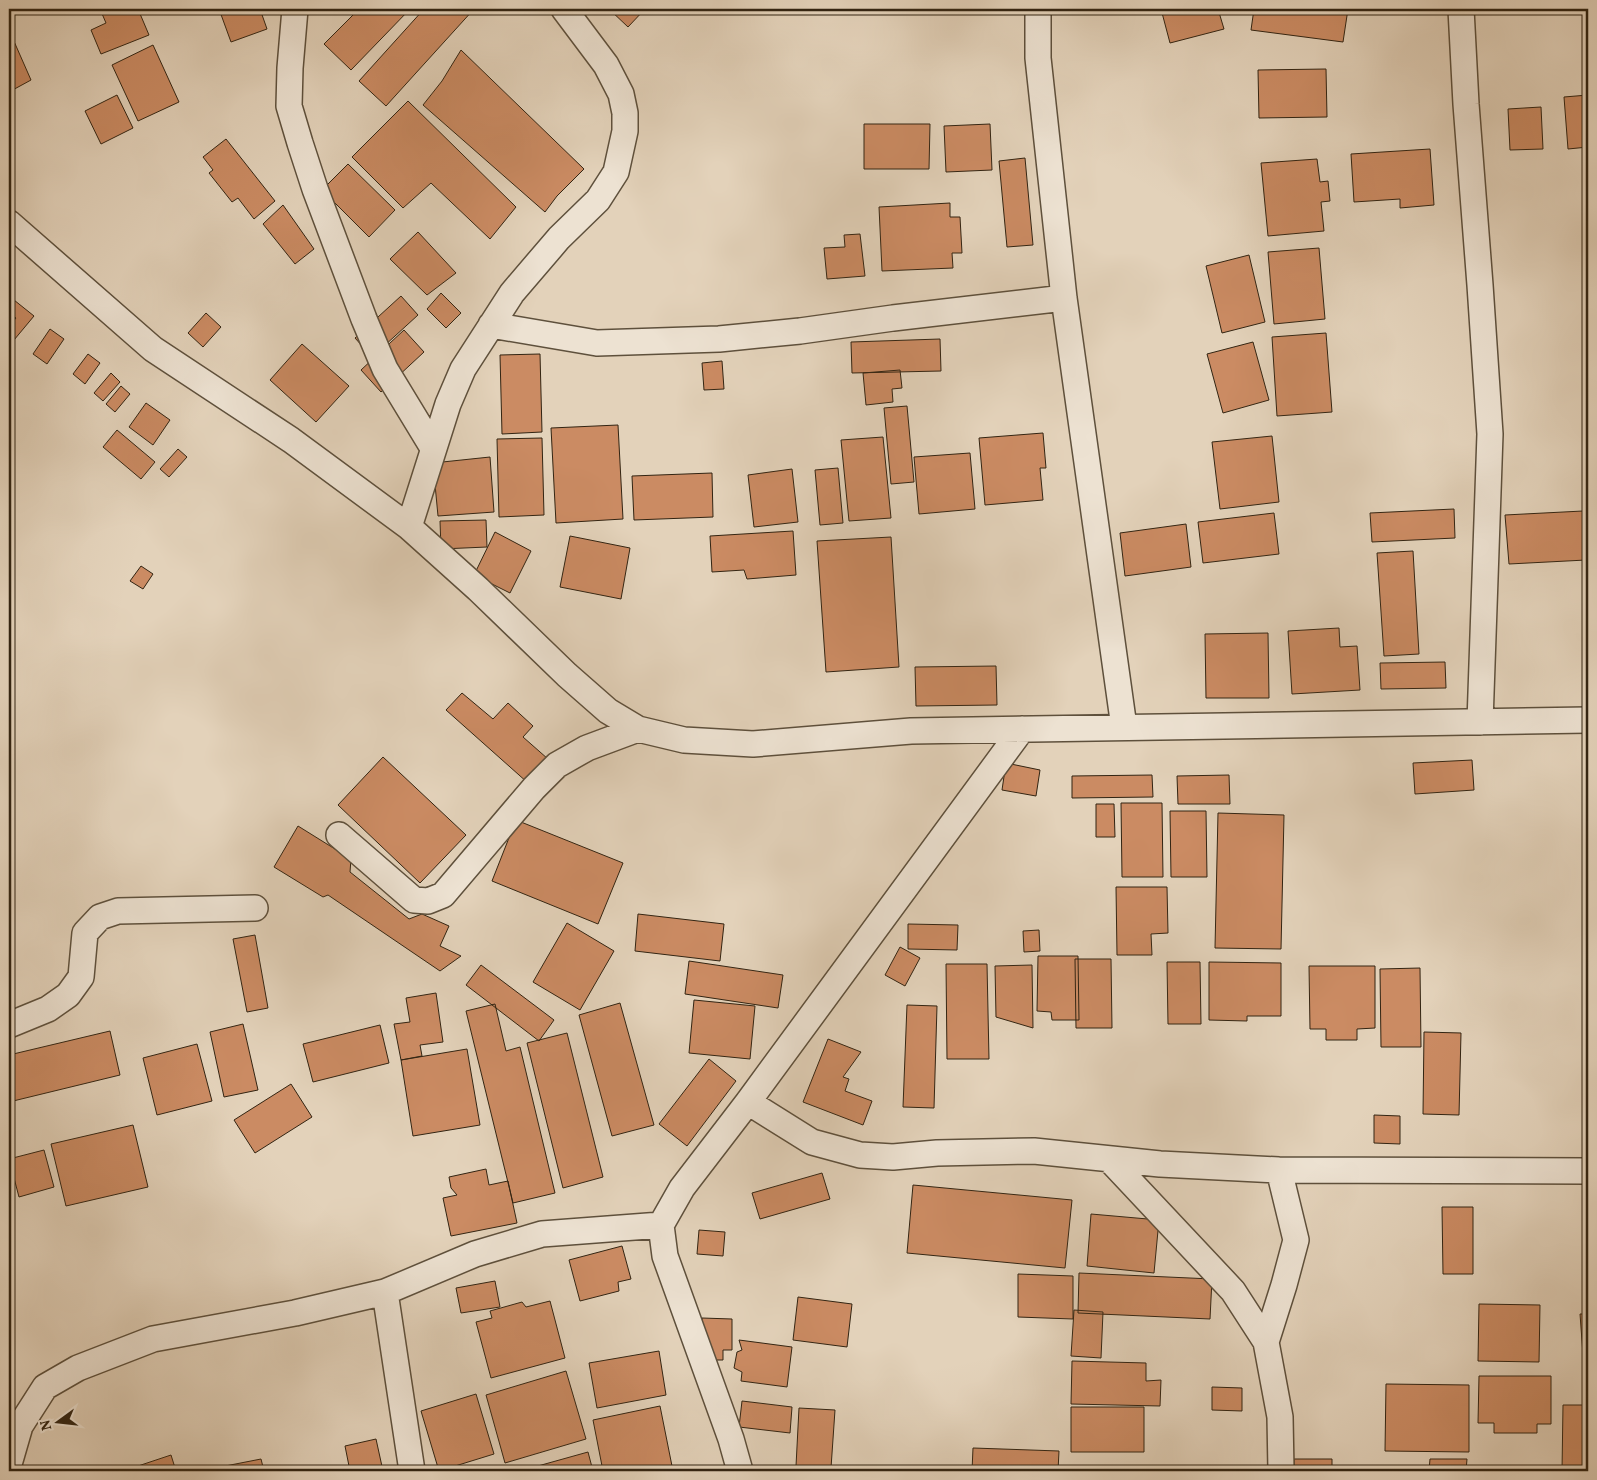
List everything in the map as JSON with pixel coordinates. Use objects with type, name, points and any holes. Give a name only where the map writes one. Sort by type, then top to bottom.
[{"type":"street","points":[[295,9],[289,106],[300,143],[315,189],[385,369],[433,448]]},
{"type":"street","points":[[409,527],[448,404],[463,369],[512,293],[559,238],[598,200],[616,172],[625,131],[625,112],[621,94],[606,65],[564,9]]},
{"type":"street","points":[[1038,9],[1038,58],[1064,298],[1124,727]]},
{"type":"street","points":[[1461,9],[1490,434],[1480,722]]},
{"type":"street","points":[[9,223],[152,349],[291,440],[409,527],[608,711],[638,729],[684,740],[753,744],[911,731],[1588,720]]},
{"type":"street","points":[[491,326],[597,343],[719,339],[800,331],[1064,298]]},
{"type":"street","points":[[339,835],[414,900],[428,901],[443,895],[534,788],[557,765],[587,748],[638,729]]},
{"type":"street","points":[[740,1471],[731,1439],[665,1256],[661,1226],[682,1188],[748,1102],[1022,729]]},
{"type":"street","points":[[9,1025],[48,1009],[68,996],[81,977],[85,933],[100,917],[118,911],[255,908]]},
{"type":"street","points":[[748,1102],[812,1142],[860,1155],[893,1157],[937,1153],[1034,1151],[1160,1164],[1279,1170],[1588,1171]]},
{"type":"street","points":[[1109,1159],[1233,1291],[1266,1342],[1280,1417],[1281,1471]]},
{"type":"street","points":[[1266,1342],[1296,1240],[1279,1170]]},
{"type":"street","points":[[9,1464],[20,1426],[44,1387],[78,1368],[153,1339],[295,1313],[385,1292],[475,1254],[542,1234],[661,1226]]},
{"type":"street","points":[[385,1292],[412,1471]]},
{"type":"building","points":[[100,9],[127,9],[128,12],[138,9],[149,35],[101,54],[91,30],[106,23]]},
{"type":"building","points":[[219,9],[260,9],[267,29],[231,42]]},
{"type":"building","points":[[359,9],[410,9],[351,70],[324,44]]},
{"type":"building","points":[[424,9],[474,9],[386,106],[359,81]]},
{"type":"building","points":[[609,9],[645,9],[628,27]]},
{"type":"building","points":[[943,9],[988,9],[944,14]]},
{"type":"building","points":[[1161,9],[1218,9],[1224,29],[1170,43]]},
{"type":"building","points":[[1254,9],[1348,9],[1343,42],[1251,30]]},
{"type":"building","points":[[9,30],[31,80],[9,92]]},
{"type":"building","points":[[153,45],[179,102],[138,121],[112,65]]},
{"type":"building","points":[[461,50],[584,169],[557,196],[545,212],[423,105],[442,81]]},
{"type":"building","points":[[1326,69],[1327,117],[1259,118],[1258,70]]},
{"type":"building","points":[[117,95],[133,128],[101,144],[85,111]]},
{"type":"building","points":[[1588,95],[1588,147],[1568,149],[1564,97]]},
{"type":"building","points":[[408,101],[516,207],[490,239],[431,183],[403,208],[352,157]]},
{"type":"building","points":[[1541,107],[1543,149],[1510,150],[1508,109]]},
{"type":"building","points":[[864,124],[930,124],[929,169],[864,169]]},
{"type":"building","points":[[990,124],[992,170],[946,172],[944,126]]},
{"type":"building","points":[[226,139],[275,201],[254,219],[238,198],[232,202],[209,173],[213,170],[203,157]]},
{"type":"building","points":[[1430,149],[1434,205],[1400,208],[1400,199],[1354,202],[1351,154]]},
{"type":"building","points":[[1025,158],[1033,245],[1007,247],[999,161]]},
{"type":"building","points":[[1317,159],[1320,182],[1328,181],[1330,201],[1321,202],[1324,231],[1268,236],[1261,163]]},
{"type":"building","points":[[348,164],[395,210],[369,237],[322,190]]},
{"type":"building","points":[[950,203],[950,217],[960,217],[962,253],[952,253],[953,268],[882,271],[879,207]]},
{"type":"building","points":[[283,205],[314,249],[295,264],[263,224]]},
{"type":"building","points":[[418,232],[456,273],[427,295],[390,259]]},
{"type":"building","points":[[860,234],[865,276],[827,279],[824,248],[845,247],[844,235]]},
{"type":"building","points":[[1319,248],[1325,319],[1274,324],[1268,252]]},
{"type":"building","points":[[1249,255],[1265,322],[1222,333],[1206,266]]},
{"type":"building","points":[[441,293],[461,313],[446,328],[427,309]]},
{"type":"building","points":[[401,296],[418,315],[372,357],[355,338]]},
{"type":"building","points":[[14,300],[34,316],[9,346],[9,326],[16,318],[12,315],[15,312],[9,306]]},
{"type":"building","points":[[206,313],[221,327],[203,347],[188,333]]},
{"type":"building","points":[[50,329],[64,339],[47,364],[33,354]]},
{"type":"building","points":[[404,330],[424,352],[381,392],[361,370]]},
{"type":"building","points":[[1326,333],[1332,412],[1277,416],[1272,337]]},
{"type":"building","points":[[940,339],[941,371],[852,373],[851,342]]},
{"type":"building","points":[[1253,342],[1269,400],[1223,413],[1207,354]]},
{"type":"building","points":[[302,344],[349,386],[316,422],[270,380]]},
{"type":"building","points":[[88,354],[100,363],[85,384],[73,374]]},
{"type":"building","points":[[540,354],[542,432],[502,434],[500,355]]},
{"type":"building","points":[[722,361],[724,389],[704,390],[702,363]]},
{"type":"building","points":[[900,370],[902,388],[892,389],[893,402],[866,405],[863,373]]},
{"type":"building","points":[[111,373],[120,382],[103,401],[94,393]]},
{"type":"building","points":[[121,386],[130,394],[115,412],[106,404]]},
{"type":"building","points":[[146,403],[170,420],[153,445],[129,427]]},
{"type":"building","points":[[907,406],[914,482],[891,484],[884,408]]},
{"type":"building","points":[[618,425],[623,519],[556,523],[551,428]]},
{"type":"building","points":[[117,430],[155,462],[141,479],[103,447]]},
{"type":"building","points":[[1043,433],[1046,468],[1040,468],[1043,500],[985,505],[979,438]]},
{"type":"building","points":[[1272,436],[1279,502],[1220,509],[1212,442]]},
{"type":"building","points":[[883,437],[891,518],[849,521],[841,440]]},
{"type":"building","points":[[542,438],[544,515],[499,517],[497,439]]},
{"type":"building","points":[[178,449],[187,457],[169,477],[160,469]]},
{"type":"building","points":[[970,453],[975,509],[919,514],[914,457]]},
{"type":"building","points":[[490,457],[494,512],[438,516],[433,463]]},
{"type":"building","points":[[838,468],[843,523],[820,525],[815,470]]},
{"type":"building","points":[[792,469],[798,522],[754,527],[748,475]]},
{"type":"building","points":[[712,473],[713,517],[634,520],[632,476]]},
{"type":"building","points":[[1454,509],[1455,538],[1372,542],[1370,513]]},
{"type":"building","points":[[1583,511],[1586,560],[1509,564],[1505,515]]},
{"type":"building","points":[[1274,513],[1279,554],[1203,563],[1198,522]]},
{"type":"building","points":[[486,520],[487,547],[441,549],[440,521]]},
{"type":"building","points":[[1186,524],[1191,567],[1125,576],[1120,533]]},
{"type":"building","points":[[793,531],[796,575],[747,579],[744,570],[712,572],[710,536]]},
{"type":"building","points":[[495,532],[531,551],[510,593],[474,575]]},
{"type":"building","points":[[570,536],[630,548],[621,599],[560,587]]},
{"type":"building","points":[[891,537],[899,667],[826,672],[817,541]]},
{"type":"building","points":[[1413,551],[1419,654],[1384,656],[1377,553]]},
{"type":"building","points":[[141,566],[153,574],[143,589],[130,581]]},
{"type":"building","points":[[1339,628],[1340,647],[1357,646],[1360,690],[1292,694],[1288,631]]},
{"type":"building","points":[[1268,633],[1269,698],[1206,698],[1205,634]]},
{"type":"building","points":[[1445,662],[1446,688],[1381,689],[1380,663]]},
{"type":"building","points":[[996,666],[997,705],[916,706],[915,667]]},
{"type":"building","points":[[462,693],[493,719],[508,703],[533,726],[523,737],[548,759],[528,783],[446,710]]},
{"type":"building","points":[[383,757],[466,835],[420,883],[338,805]]},
{"type":"building","points":[[1472,760],[1474,790],[1415,794],[1413,763]]},
{"type":"building","points":[[1006,763],[1040,770],[1036,796],[1002,790]]},
{"type":"building","points":[[1152,775],[1153,797],[1072,798],[1072,776]]},
{"type":"building","points":[[1229,775],[1230,804],[1178,804],[1177,776]]},
{"type":"building","points":[[1121,803],[1162,803],[1163,877],[1122,877]]},
{"type":"building","points":[[1096,804],[1114,804],[1115,837],[1096,837]]},
{"type":"building","points":[[1170,811],[1206,811],[1207,877],[1171,877]]},
{"type":"building","points":[[1218,813],[1284,815],[1281,949],[1215,948]]},
{"type":"building","points":[[516,820],[623,863],[598,924],[492,881]]},
{"type":"building","points":[[298,826],[351,859],[350,872],[409,919],[422,914],[449,926],[440,946],[461,956],[440,971],[328,895],[323,897],[274,867]]},
{"type":"building","points":[[1116,887],[1167,887],[1168,933],[1151,934],[1152,955],[1117,955]]},
{"type":"building","points":[[638,914],[724,924],[720,961],[635,951]]},
{"type":"building","points":[[567,923],[614,951],[580,1010],[533,982]]},
{"type":"building","points":[[908,924],[958,925],[957,950],[908,949]]},
{"type":"building","points":[[1039,930],[1040,951],[1024,952],[1023,931]]},
{"type":"building","points":[[255,935],[268,1008],[247,1012],[233,939]]},
{"type":"building","points":[[900,947],[920,958],[905,986],[885,975]]},
{"type":"building","points":[[1038,956],[1078,956],[1079,1020],[1052,1020],[1051,1012],[1037,1011]]},
{"type":"building","points":[[1075,959],[1111,959],[1112,1028],[1076,1028]]},
{"type":"building","points":[[689,961],[783,975],[778,1008],[685,994]]},
{"type":"building","points":[[1167,962],[1200,962],[1201,1024],[1168,1024]]},
{"type":"building","points":[[1209,962],[1281,963],[1281,1016],[1247,1016],[1247,1021],[1209,1020]]},
{"type":"building","points":[[946,964],[987,964],[989,1059],[947,1059]]},
{"type":"building","points":[[481,965],[554,1020],[539,1041],[466,985]]},
{"type":"building","points":[[1032,965],[1033,1028],[996,1017],[995,966]]},
{"type":"building","points":[[1309,966],[1375,966],[1375,1028],[1357,1029],[1357,1040],[1326,1040],[1326,1029],[1310,1029]]},
{"type":"building","points":[[1420,968],[1421,1047],[1381,1047],[1380,969]]},
{"type":"building","points":[[436,993],[443,1042],[420,1045],[422,1056],[401,1060],[394,1024],[410,1022],[406,998]]},
{"type":"building","points":[[694,1000],[755,1006],[750,1059],[689,1053]]},
{"type":"building","points":[[620,1003],[654,1125],[612,1136],[579,1015]]},
{"type":"building","points":[[495,1004],[506,1051],[520,1047],[555,1193],[513,1203],[466,1011]]},
{"type":"building","points":[[907,1005],[937,1006],[934,1108],[903,1107]]},
{"type":"building","points":[[243,1024],[258,1090],[224,1097],[210,1032]]},
{"type":"building","points":[[380,1025],[389,1063],[313,1082],[303,1044]]},
{"type":"building","points":[[110,1031],[120,1075],[9,1102],[9,1055]]},
{"type":"building","points":[[1424,1032],[1461,1033],[1459,1115],[1423,1114]]},
{"type":"building","points":[[567,1033],[603,1177],[563,1188],[527,1043]]},
{"type":"building","points":[[828,1039],[861,1052],[843,1077],[849,1079],[845,1091],[872,1101],[863,1125],[803,1102]]},
{"type":"building","points":[[197,1044],[212,1101],[157,1115],[143,1058]]},
{"type":"building","points":[[467,1049],[480,1125],[413,1136],[401,1060]]},
{"type":"building","points":[[709,1059],[736,1081],[687,1146],[659,1124]]},
{"type":"building","points":[[291,1084],[312,1117],[255,1153],[234,1120]]},
{"type":"building","points":[[1374,1115],[1400,1116],[1400,1144],[1374,1143]]},
{"type":"building","points":[[133,1125],[148,1187],[66,1206],[51,1144]]},
{"type":"building","points":[[44,1150],[54,1187],[19,1197],[9,1159]]},
{"type":"building","points":[[486,1169],[489,1185],[508,1181],[517,1223],[451,1236],[443,1198],[457,1195],[451,1188],[449,1177]]},
{"type":"building","points":[[822,1173],[830,1199],[760,1219],[752,1193]]},
{"type":"building","points":[[913,1185],[1072,1200],[1065,1268],[907,1253]]},
{"type":"building","points":[[1442,1207],[1473,1207],[1473,1274],[1443,1274]]},
{"type":"building","points":[[1091,1214],[1159,1220],[1154,1273],[1087,1266]]},
{"type":"building","points":[[699,1230],[725,1232],[723,1256],[697,1254]]},
{"type":"building","points":[[622,1246],[631,1279],[618,1282],[619,1291],[580,1301],[569,1260]]},
{"type":"building","points":[[1079,1273],[1212,1279],[1210,1319],[1078,1313]]},
{"type":"building","points":[[1018,1274],[1073,1276],[1073,1319],[1018,1317]]},
{"type":"building","points":[[495,1281],[500,1307],[461,1313],[456,1288]]},
{"type":"building","points":[[798,1297],[852,1304],[847,1347],[793,1340]]},
{"type":"building","points":[[550,1301],[565,1358],[491,1378],[476,1322],[492,1318],[490,1311],[522,1302],[526,1307]]},
{"type":"building","points":[[1479,1304],[1540,1305],[1539,1362],[1478,1361]]},
{"type":"building","points":[[1074,1310],[1103,1312],[1101,1358],[1071,1356]]},
{"type":"building","points":[[1580,1314],[1588,1314],[1588,1368],[1584,1368]]},
{"type":"building","points":[[702,1318],[732,1319],[732,1350],[723,1350],[723,1360],[710,1360],[701,1349]]},
{"type":"building","points":[[739,1340],[792,1347],[787,1387],[741,1381],[742,1372],[734,1368],[737,1352],[742,1350]]},
{"type":"building","points":[[659,1351],[666,1395],[597,1408],[589,1363]]},
{"type":"building","points":[[1072,1361],[1146,1363],[1146,1381],[1161,1380],[1160,1406],[1071,1404]]},
{"type":"building","points":[[566,1371],[586,1439],[505,1463],[486,1395]]},
{"type":"building","points":[[1479,1376],[1551,1376],[1551,1424],[1537,1424],[1537,1433],[1494,1433],[1494,1423],[1478,1423]]},
{"type":"building","points":[[1386,1384],[1469,1385],[1469,1452],[1385,1451]]},
{"type":"building","points":[[1212,1387],[1242,1388],[1242,1411],[1212,1410]]},
{"type":"building","points":[[476,1394],[494,1454],[439,1471],[421,1411]]},
{"type":"building","points":[[742,1401],[792,1407],[790,1433],[739,1427]]},
{"type":"building","points":[[1563,1405],[1588,1405],[1588,1471],[1562,1471]]},
{"type":"building","points":[[660,1406],[673,1471],[603,1471],[593,1420]]},
{"type":"building","points":[[1071,1407],[1144,1407],[1144,1452],[1071,1452]]},
{"type":"building","points":[[799,1408],[835,1410],[831,1468],[796,1466]]},
{"type":"building","points":[[376,1439],[383,1471],[350,1471],[345,1446]]},
{"type":"building","points":[[973,1448],[1059,1451],[1058,1471],[972,1471]]},
{"type":"building","points":[[588,1452],[593,1471],[520,1471]]},
{"type":"building","points":[[171,1455],[176,1471],[123,1471]]},
{"type":"building","points":[[261,1459],[264,1471],[210,1471],[210,1469]]},
{"type":"building","points":[[1294,1459],[1332,1459],[1332,1471],[1294,1471]]},
{"type":"building","points":[[1430,1459],[1467,1459],[1466,1471],[1429,1471]]}]
